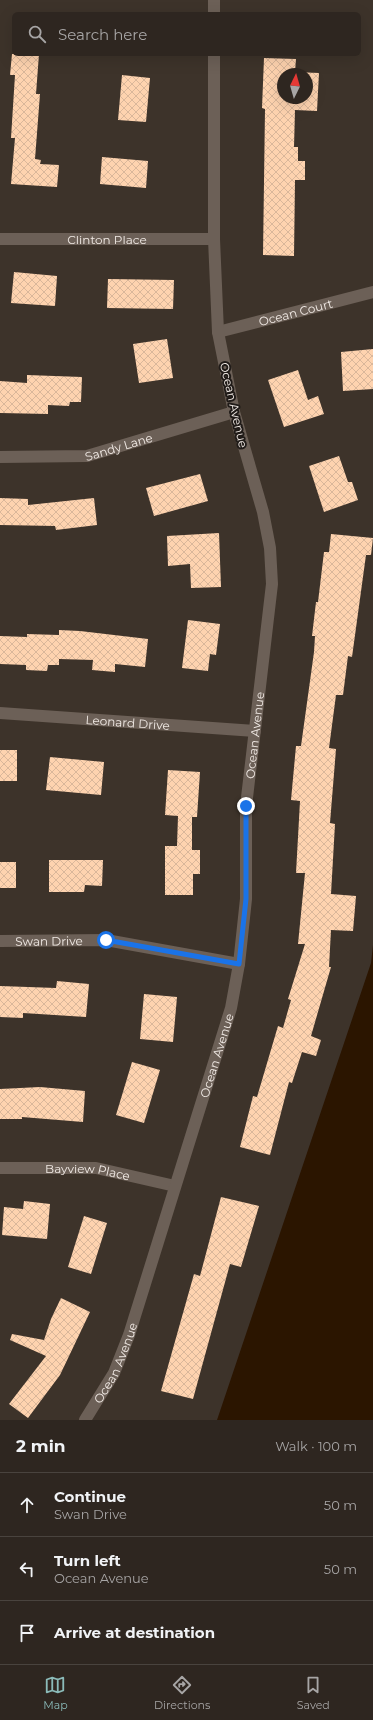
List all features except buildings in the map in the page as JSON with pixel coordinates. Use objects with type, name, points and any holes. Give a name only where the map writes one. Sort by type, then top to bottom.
[{"type":"street","points":[[214,0],[214,12]]},
{"type":"street","name":"Ocean Avenue","points":[[85,1420],[114,1373],[129,1335],[230,1008],[239,964],[246,899],[246,806],[272,584],[270,548],[263,512],[234,412],[218,332],[214,239],[214,56]]},
{"type":"street","name":"Clinton Place","points":[[0,239],[214,239]]},
{"type":"street","name":"Ocean Court","points":[[218,332],[373,292]]},
{"type":"street","name":"Sandy Lane","points":[[0,457],[87,456],[234,412]]},
{"type":"street","name":"Leonard Drive","points":[[0,713],[255,731]]},
{"type":"street","name":"Swan Drive","points":[[0,941],[106,940],[239,964]]},
{"type":"street","name":"Bayview Place","points":[[0,1168],[96,1168],[175,1186]]},
{"type":"shaded area","points":[[373,945],[373,1420],[217,1420],[371,963]]},
{"type":"route","points":[[106,940],[239,964],[246,899],[246,806]]}]
